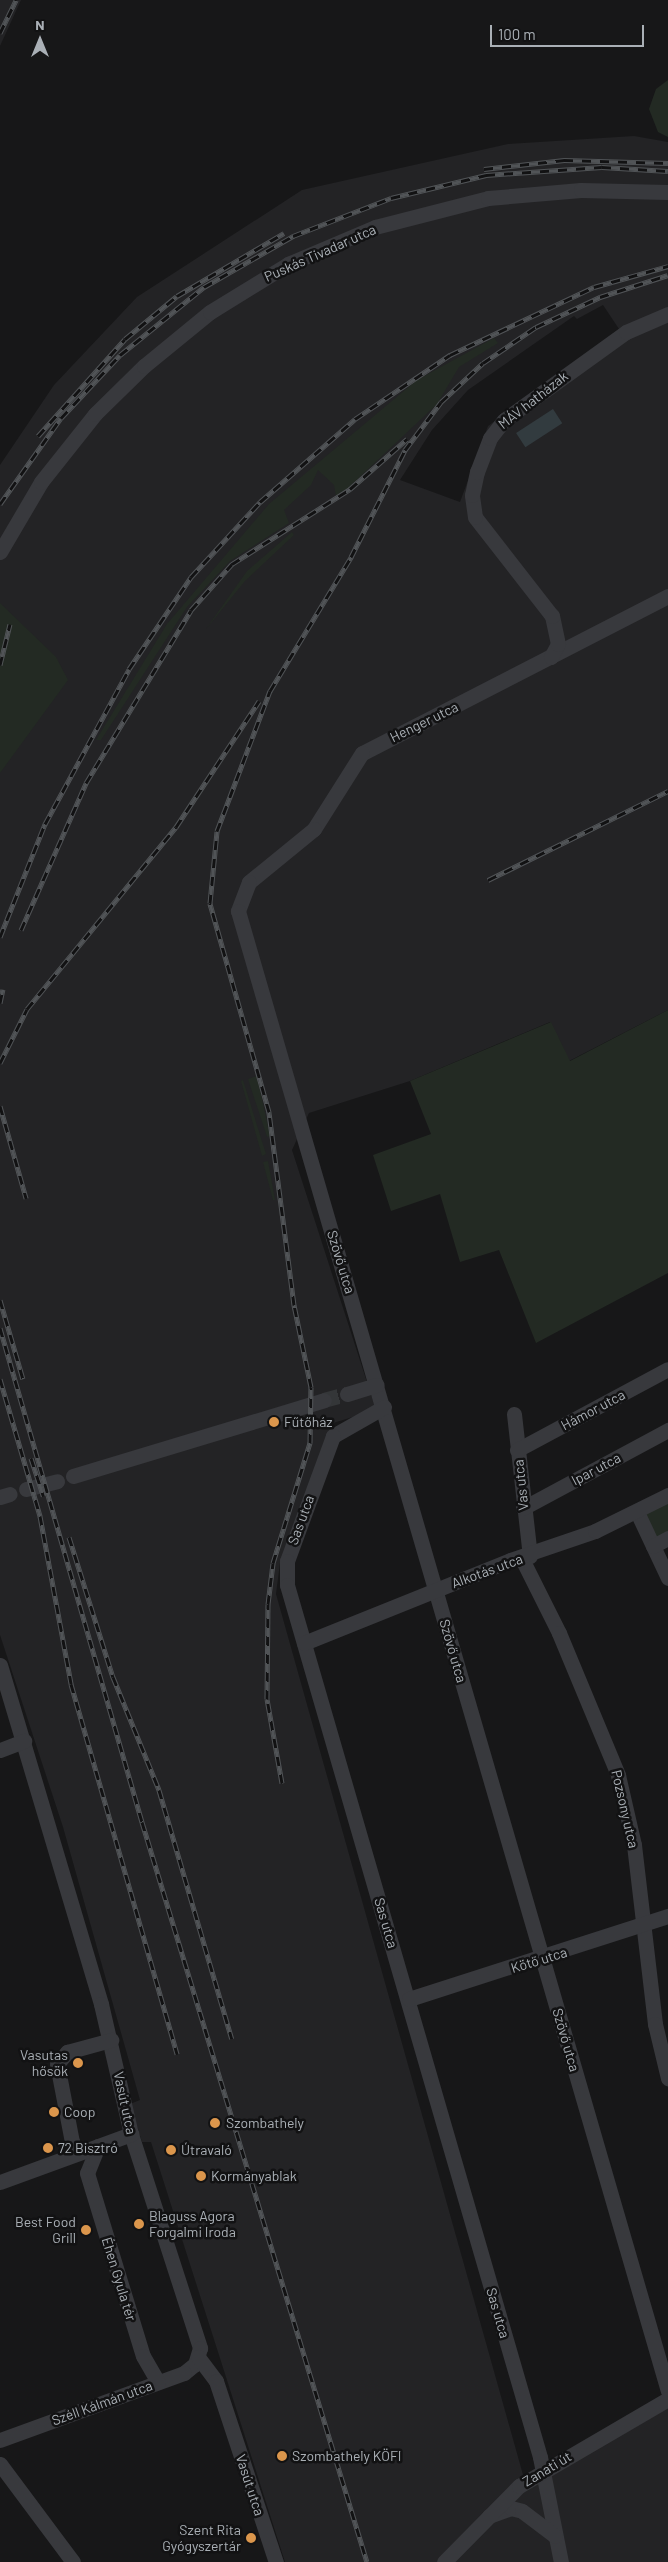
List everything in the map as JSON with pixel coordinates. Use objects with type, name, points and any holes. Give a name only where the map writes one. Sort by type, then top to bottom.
[{"type":"street","name":"Puskás Tivadar utca","points":[[0,552],[41,482],[95,414],[144,366],[210,312],[288,264],[376,227],[488,198],[581,190],[668,192]]},
{"type":"street","name":"MÁV hatházak","points":[[551,657],[558,644],[552,616],[475,517],[472,496],[477,472],[490,438],[504,420],[626,332],[668,314]]},
{"type":"street","name":"Henger utca","points":[[238,911],[249,882],[317,824],[362,753],[668,596]]},
{"type":"street","name":"Szövő utca","points":[[238,911],[384,1407],[435,1590],[668,2391]]},
{"type":"street","name":"Hámor utca","points":[[517,1450],[668,1369]]},
{"type":"street","points":[[347,1394],[377,1384]]},
{"type":"street","points":[[73,1476],[324,1400]]},
{"type":"street","name":"Sas utca","points":[[384,1407],[333,1436],[290,1550],[287,1585],[409,2000],[542,2471],[561,2562]]},
{"type":"street","name":"Vas utca","points":[[514,1414],[523,1508],[525,1556]]},
{"type":"street","name":"Ipar utca","points":[[523,1508],[668,1430]]},
{"type":"street","points":[[26,1490],[57,1481]]},
{"type":"street","name":"Alkotás utca","points":[[304,1643],[435,1590],[638,1512],[668,1495]]},
{"type":"street","points":[[638,1512],[668,1578]]},
{"type":"street","points":[[653,1546],[668,1538]]},
{"type":"street","name":"Pozsony utca","points":[[525,1556],[559,1632],[618,1775],[646,1926],[656,2024],[668,2078]]},
{"type":"street","name":"Vasút utca","points":[[0,1665],[111,2040],[130,2134],[196,2329],[198,2357],[216,2381],[276,2562]]},
{"type":"street","points":[[0,1750],[24,1741]]},
{"type":"street","name":"Kötő utca","points":[[409,2000],[646,1926],[668,1916]]},
{"type":"street","points":[[65,2157],[72,2142],[57,2064],[67,2052],[111,2040]]},
{"type":"street","points":[[0,2182],[130,2134]]},
{"type":"street","points":[[65,2157],[87,2172],[98,2146]]},
{"type":"street","name":"Éhen Gyula tér","points":[[87,2172],[143,2356],[158,2382]]},
{"type":"street","name":"Széll Kálmán utca","points":[[0,2440],[190,2369],[198,2357]]},
{"type":"street","name":"Zanati út","points":[[444,2562],[486,2518],[542,2471],[668,2399]]},
{"type":"street","points":[[0,2464],[73,2562]]},
{"type":"street","points":[[486,2518],[511,2508],[522,2511],[556,2537]]},
{"type":"shaded area","points":[[0,0],[21,0],[0,46]]},
{"type":"shaded area","points":[[668,80],[668,137],[658,132],[649,109],[656,89]]},
{"type":"shaded area","points":[[634,136],[668,142],[668,1010],[569,1061],[550,1022],[410,1081],[309,1113],[292,1150],[376,1410],[333,1423],[280,1563],[276,1594],[525,2482],[668,2397],[668,2562],[285,2562],[151,2142],[142,2142],[130,2104],[140,2100],[63,1827],[0,1635],[0,465],[54,385],[137,297],[302,190],[508,144]],"holes":[[[603,305],[619,329],[488,426],[460,502],[400,480],[432,430],[468,390],[574,316],[577,319]]]},
{"type":"shaded area","points":[[494,338],[498,343],[459,367],[437,404],[348,488],[336,496],[334,485],[318,470],[311,485],[284,510],[289,523],[230,561],[187,607],[101,740],[96,740],[167,624],[269,504],[417,380]]},
{"type":"shaded area","points":[[553,409],[562,423],[525,447],[516,433]]},
{"type":"shaded area","points":[[292,532],[294,535],[245,581],[206,629],[247,571]]},
{"type":"shaded area","points":[[0,603],[56,657],[68,680],[0,773]]},
{"type":"shaded area","points":[[668,1010],[668,1273],[536,1343],[499,1250],[460,1262],[440,1194],[391,1211],[373,1155],[431,1134],[410,1081],[551,1022],[570,1061]]},
{"type":"shaded area","points":[[257,1076],[270,1136],[267,1137],[248,1079]]},
{"type":"shaded area","points":[[243,1080],[266,1154],[262,1156],[241,1081]]},
{"type":"shaded area","points":[[268,1161],[275,1200],[273,1200],[263,1162]]},
{"type":"shaded area","points":[[668,1500],[668,1533],[656,1539],[643,1514]]},
{"type":"tunnel","points":[[324,1400],[347,1394]]},
{"type":"railway","points":[[0,33],[16,0]]},
{"type":"railway","points":[[484,169],[564,160],[668,163]]},
{"type":"railway","points":[[0,504],[61,418],[120,355],[204,287],[293,236],[391,198],[486,175],[602,167],[668,171]]},
{"type":"railway","points":[[38,436],[125,339],[177,296],[284,233]]},
{"type":"railway","points":[[0,937],[45,824],[129,669],[191,577],[260,502],[355,419],[450,355],[594,287],[668,266]]},
{"type":"railway","points":[[282,1783],[267,1699],[268,1604],[273,1563],[310,1443],[311,1387],[294,1305],[269,1112],[210,903],[217,831],[270,691],[351,557],[405,450],[441,402],[483,363],[536,327],[600,297],[668,275]]},
{"type":"railway","points":[[21,930],[86,783],[191,610],[232,564],[350,489],[407,439]]},
{"type":"railway","points":[[0,665],[10,624]]},
{"type":"railway","points":[[0,1063],[27,1009],[176,827],[259,701]]},
{"type":"railway","points":[[488,880],[668,791]]},
{"type":"railway","points":[[0,1003],[3,989]]},
{"type":"railway","points":[[0,1106],[26,1198]]},
{"type":"railway","points":[[0,1300],[23,1379]]},
{"type":"railway","points":[[0,1328],[142,1822],[367,2562]]},
{"type":"railway","points":[[0,1379],[40,1516],[71,1684],[177,2054]]},
{"type":"railway","points":[[31,1458],[43,1496]]},
{"type":"railway","points":[[69,1537],[113,1677],[159,1790],[232,2039]]},
{"type":"place","name":"Fűtőház","points":[[274,1422]]},
{"type":"place","name":"Vasutas hősök","points":[[78,2063]]},
{"type":"place","name":"Coop","points":[[54,2112]]},
{"type":"place","name":"Szombathely","points":[[215,2123]]},
{"type":"place","name":"72 Bisztró","points":[[48,2148]]},
{"type":"place","name":"Útravaló","points":[[171,2150]]},
{"type":"place","name":"Kormányablak","points":[[201,2176]]},
{"type":"place","name":"Blaguss Agora Forgalmi Iroda","points":[[139,2224]]},
{"type":"place","name":"Best Food Grill","points":[[86,2230]]},
{"type":"place","name":"Szombathely KÖFI","points":[[282,2456]]},
{"type":"place","name":"Szent Rita Gyógyszertár","points":[[251,2538]]}]
